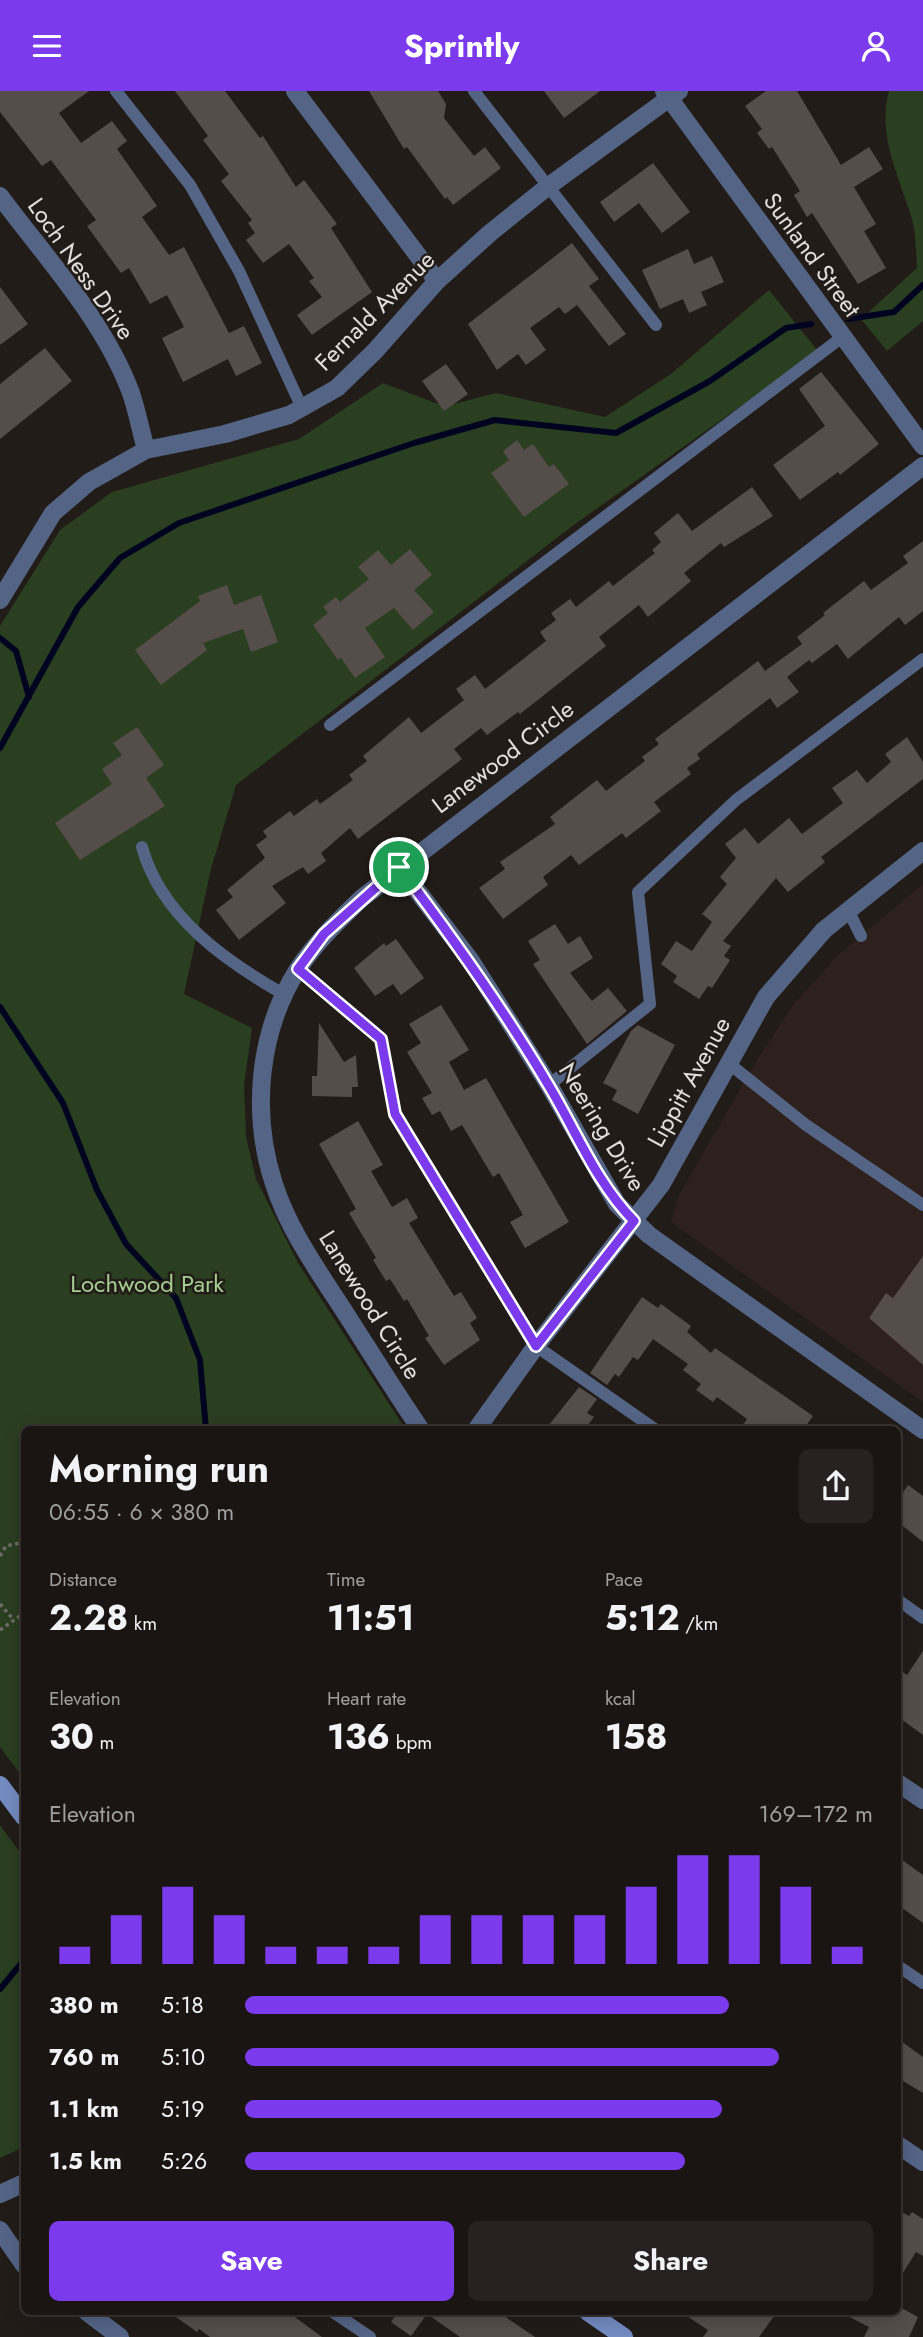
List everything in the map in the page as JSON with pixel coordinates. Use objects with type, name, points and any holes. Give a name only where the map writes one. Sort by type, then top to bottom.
[{"type":"street","points":[[295,91],[437,281]]},
{"type":"street","name":"Fernald Avenue","points":[[0,600],[53,513],[89,482],[146,450],[225,434],[289,415],[337,388],[437,281],[546,188],[671,94]]},
{"type":"street","name":"Sunland Street","points":[[671,94],[841,338],[923,446]]},
{"type":"street","name":"Loch Ness Drive","points":[[0,196],[78,301],[113,354],[131,394],[146,450]]},
{"type":"street","name":"Lanewood Circle","points":[[418,1426],[300,1243],[275,1186],[263,1146],[261,1084],[270,1033],[298,969],[324,934],[399,867],[923,465]]},
{"type":"street","name":"Lippitt Avenue","points":[[479,1426],[536,1346],[661,1185],[727,1062],[766,997],[791,965],[847,908],[923,851]]},
{"type":"street","name":"Neering Drive","points":[[399,867],[471,961],[549,1086],[617,1205],[657,1241],[923,1430]]},
{"type":"street","points":[[901,1785],[923,1800]]},
{"type":"street","points":[[2,1791],[21,1813]]},
{"type":"street","points":[[901,2153],[923,2162]]},
{"type":"street","points":[[0,2194],[21,2184]]},
{"type":"street","points":[[0,2230],[21,2261]]},
{"type":"street","points":[[91,2315],[120,2337]]},
{"type":"street","points":[[592,2315],[624,2337]]},
{"type":"lane","points":[[116,91],[196,196],[239,271],[302,408]]},
{"type":"lane","points":[[474,91],[546,188],[583,229],[656,325]]},
{"type":"lane","points":[[330,725],[841,338]]},
{"type":"lane","points":[[549,1086],[650,1004],[638,892],[736,800],[923,659]]},
{"type":"lane","points":[[142,847],[146,863],[180,916],[243,972],[285,995]]},
{"type":"lane","points":[[847,908],[860,936]]},
{"type":"lane","points":[[298,969],[381,1039],[395,1114],[536,1346],[650,1426]]},
{"type":"lane","points":[[727,1062],[806,1125],[923,1205]]},
{"type":"lane","points":[[901,1603],[923,1618]]},
{"type":"lane","points":[[901,1968],[923,1983]]},
{"type":"lane","points":[[337,2315],[370,2337]]},
{"type":"path","points":[[0,1556],[6,1546],[21,1543]]},
{"type":"path","points":[[0,1604],[13,1619]]},
{"type":"path","points":[[0,1630],[21,1615]]},
{"type":"shaded area","points":[[923,884],[923,1402],[671,1222],[678,1197],[757,1060],[794,1004],[838,955]]},
{"type":"green space","points":[[889,91],[923,91],[923,321],[887,351],[861,319],[917,268],[912,219],[888,140],[886,108]]},
{"type":"green space","name":"Lochwood Park","points":[[769,290],[818,351],[571,527],[236,785],[211,869],[184,994],[252,1028],[244,1085],[246,1137],[256,1179],[298,1263],[403,1426],[21,1426],[21,1775],[0,1747],[0,626],[60,530],[112,492],[299,439],[383,383],[438,404],[454,404],[496,393],[605,417],[671,374]]},
{"type":"green space","points":[[0,1825],[21,1854],[21,2148],[0,2158]]},
{"type":"building","points":[[0,91],[89,91],[59,113],[81,143],[112,121],[127,141],[117,149],[157,206],[142,217],[169,255],[184,247],[229,333],[244,326],[262,363],[236,376],[228,359],[183,382],[162,338],[184,327],[167,295],[150,304],[129,268],[121,273],[87,226],[96,220],[51,160],[42,166],[0,112]]},
{"type":"building","points":[[175,91],[225,91],[260,138],[263,136],[296,187],[304,180],[337,224],[331,228],[372,292],[312,335],[297,315],[322,297],[309,281],[314,278],[289,244],[263,263],[246,240],[255,233],[248,223],[252,220],[221,181],[229,174],[203,140],[208,136]]},
{"type":"building","points":[[369,91],[438,91],[446,104],[444,118],[474,156],[485,147],[501,168],[453,205],[447,197],[445,199],[407,147],[404,149]]},
{"type":"building","points":[[544,91],[600,91],[564,118]]},
{"type":"building","points":[[766,91],[797,91],[841,165],[869,147],[883,169],[854,187],[876,224],[864,231],[886,268],[858,284],[812,213],[807,217],[794,195],[800,191],[772,147],[769,149],[757,133],[762,129],[745,106]]},
{"type":"building","points":[[653,163],[690,212],[662,233],[639,203],[614,222],[600,202]]},
{"type":"building","points":[[572,243],[599,279],[589,286],[626,334],[609,346],[577,305],[565,314],[559,307],[530,328],[546,350],[526,365],[518,354],[497,370],[468,324]]},
{"type":"building","points":[[688,249],[694,264],[712,256],[724,282],[701,292],[707,305],[689,313],[683,299],[660,309],[642,270]]},
{"type":"building","points":[[0,287],[28,324],[0,345]]},
{"type":"building","points":[[45,348],[72,381],[0,439],[0,384]]},
{"type":"building","points":[[446,364],[468,394],[444,411],[422,381]]},
{"type":"building","points":[[821,372],[879,444],[840,475],[838,472],[800,500],[773,465],[825,426],[799,389]]},
{"type":"building","points":[[517,440],[524,450],[533,444],[549,467],[554,464],[569,484],[524,517],[491,473],[509,460],[503,451]]},
{"type":"building","points":[[752,487],[773,516],[724,547],[721,543],[684,573],[691,581],[648,617],[639,605],[599,637],[606,646],[520,714],[518,712],[487,735],[481,728],[454,749],[462,759],[358,839],[350,828],[321,853],[326,861],[308,874],[303,867],[272,886],[286,903],[239,940],[216,910],[233,897],[227,890],[265,858],[256,845],[267,837],[263,831],[290,811],[294,816],[317,799],[320,804],[353,780],[349,775],[367,761],[363,756],[409,717],[421,733],[464,700],[456,689],[475,675],[485,689],[546,641],[540,632],[556,620],[551,613],[570,599],[576,607],[609,581],[613,586],[655,553],[652,550],[661,542],[654,533],[678,513],[692,531]]},
{"type":"building","points":[[923,541],[923,611],[905,625],[899,617],[848,659],[837,644],[812,663],[809,660],[787,677],[799,692],[777,708],[770,698],[697,754],[700,759],[687,768],[691,774],[654,802],[661,811],[626,838],[622,833],[579,865],[571,855],[543,877],[548,885],[503,919],[479,888],[505,869],[500,862],[555,824],[550,817],[597,780],[606,791],[645,761],[642,757],[659,744],[655,739],[758,661],[765,671],[802,644],[797,637],[825,615],[823,613],[864,581],[871,590],[908,563],[903,556]]},
{"type":"building","points":[[410,549],[432,575],[414,590],[434,612],[413,630],[394,608],[365,628],[385,657],[355,678],[341,658],[338,660],[313,625],[328,613],[323,607],[336,597],[340,602],[369,579],[358,567],[378,550],[391,565]]},
{"type":"building","points":[[227,585],[234,605],[261,595],[278,642],[251,652],[243,629],[203,643],[207,650],[161,685],[135,650],[200,601],[198,596]]},
{"type":"building","points":[[137,727],[164,765],[146,778],[165,806],[80,860],[55,823],[112,784],[102,769],[122,755],[113,743]]},
{"type":"building","points":[[907,737],[923,762],[923,779],[821,857],[825,862],[788,892],[776,878],[723,941],[731,946],[724,956],[730,960],[712,988],[708,986],[699,999],[673,982],[677,976],[661,964],[676,941],[692,951],[712,922],[702,914],[727,884],[720,877],[736,858],[725,844],[745,828],[758,844],[789,818],[802,834],[843,803],[832,788],[857,770],[867,783],[891,762],[885,754]]},
{"type":"building","points":[[555,924],[568,944],[580,936],[593,958],[570,973],[592,1001],[608,988],[627,1011],[587,1044],[533,964],[540,960],[528,941]]},
{"type":"building","points":[[396,939],[424,978],[401,995],[393,984],[375,996],[354,968],[384,943],[386,946]]},
{"type":"building","points":[[441,1005],[469,1050],[449,1062],[464,1090],[486,1078],[569,1222],[525,1248],[510,1222],[523,1215],[499,1173],[493,1177],[462,1125],[451,1131],[440,1111],[432,1115],[422,1098],[432,1093],[407,1052],[421,1043],[409,1024]]},
{"type":"building","points":[[319,1023],[344,1062],[356,1055],[358,1087],[352,1087],[352,1097],[312,1096],[312,1076],[317,1076]]},
{"type":"building","points":[[638,1025],[675,1045],[638,1114],[612,1100],[617,1090],[603,1083],[631,1031]]},
{"type":"building","points":[[358,1121],[383,1165],[371,1171],[392,1207],[407,1198],[418,1218],[409,1223],[454,1296],[461,1292],[477,1318],[470,1323],[480,1340],[444,1365],[425,1338],[429,1336],[407,1299],[404,1301],[390,1279],[386,1281],[373,1260],[376,1258],[349,1213],[356,1209],[319,1144]]},
{"type":"building","points":[[923,1256],[923,1365],[869,1318],[886,1293],[893,1298]]},
{"type":"building","points":[[642,1297],[658,1308],[661,1304],[691,1326],[687,1332],[711,1353],[715,1348],[813,1416],[806,1426],[743,1426],[747,1419],[717,1397],[713,1402],[696,1390],[701,1384],[683,1370],[688,1364],[653,1339],[638,1360],[633,1357],[619,1377],[615,1374],[607,1385],[590,1373]]},
{"type":"building","points":[[579,1387],[597,1399],[587,1413],[594,1417],[587,1426],[548,1426]]},
{"type":"building","points":[[908,1485],[923,1496],[923,1542],[901,1524],[901,1496]]},
{"type":"building","points":[[923,1651],[923,1735],[901,1719],[901,1671],[907,1675]]},
{"type":"building","points":[[901,1859],[923,1875],[923,1923],[901,1907]]},
{"type":"building","points":[[901,2041],[923,2057],[923,2093],[901,2080]]},
{"type":"building","points":[[901,2212],[909,2216],[912,2212],[923,2219],[923,2256],[916,2252],[901,2276]]},
{"type":"building","points":[[901,2308],[918,2317],[909,2337],[864,2337],[869,2327],[846,2315],[901,2315]]},
{"type":"building","points":[[173,2315],[292,2315],[322,2337],[210,2337],[199,2329],[197,2332]]},
{"type":"building","points":[[396,2315],[426,2315],[411,2336],[391,2322]]},
{"type":"building","points":[[428,2315],[502,2315],[535,2337],[460,2337]]},
{"type":"building","points":[[686,2315],[775,2315],[759,2337],[703,2337],[708,2330]]},
{"type":"waterway","points":[[848,319],[894,312],[923,285]]},
{"type":"waterway","points":[[0,748],[78,607],[120,558],[179,523],[414,443],[495,420],[616,433],[710,381],[786,328],[811,324]]},
{"type":"waterway","points":[[0,638],[16,651],[29,697]]},
{"type":"waterway","points":[[0,1007],[63,1103],[97,1190],[126,1244],[176,1298],[200,1360],[206,1426]]},
{"type":"waterway","points":[[0,1989],[21,1964]]},
{"type":"route","points":[[399,867],[471,961],[549,1086],[617,1205],[634,1221],[613,1244],[536,1346],[395,1114],[381,1039],[298,969],[324,934],[399,867]]}]
